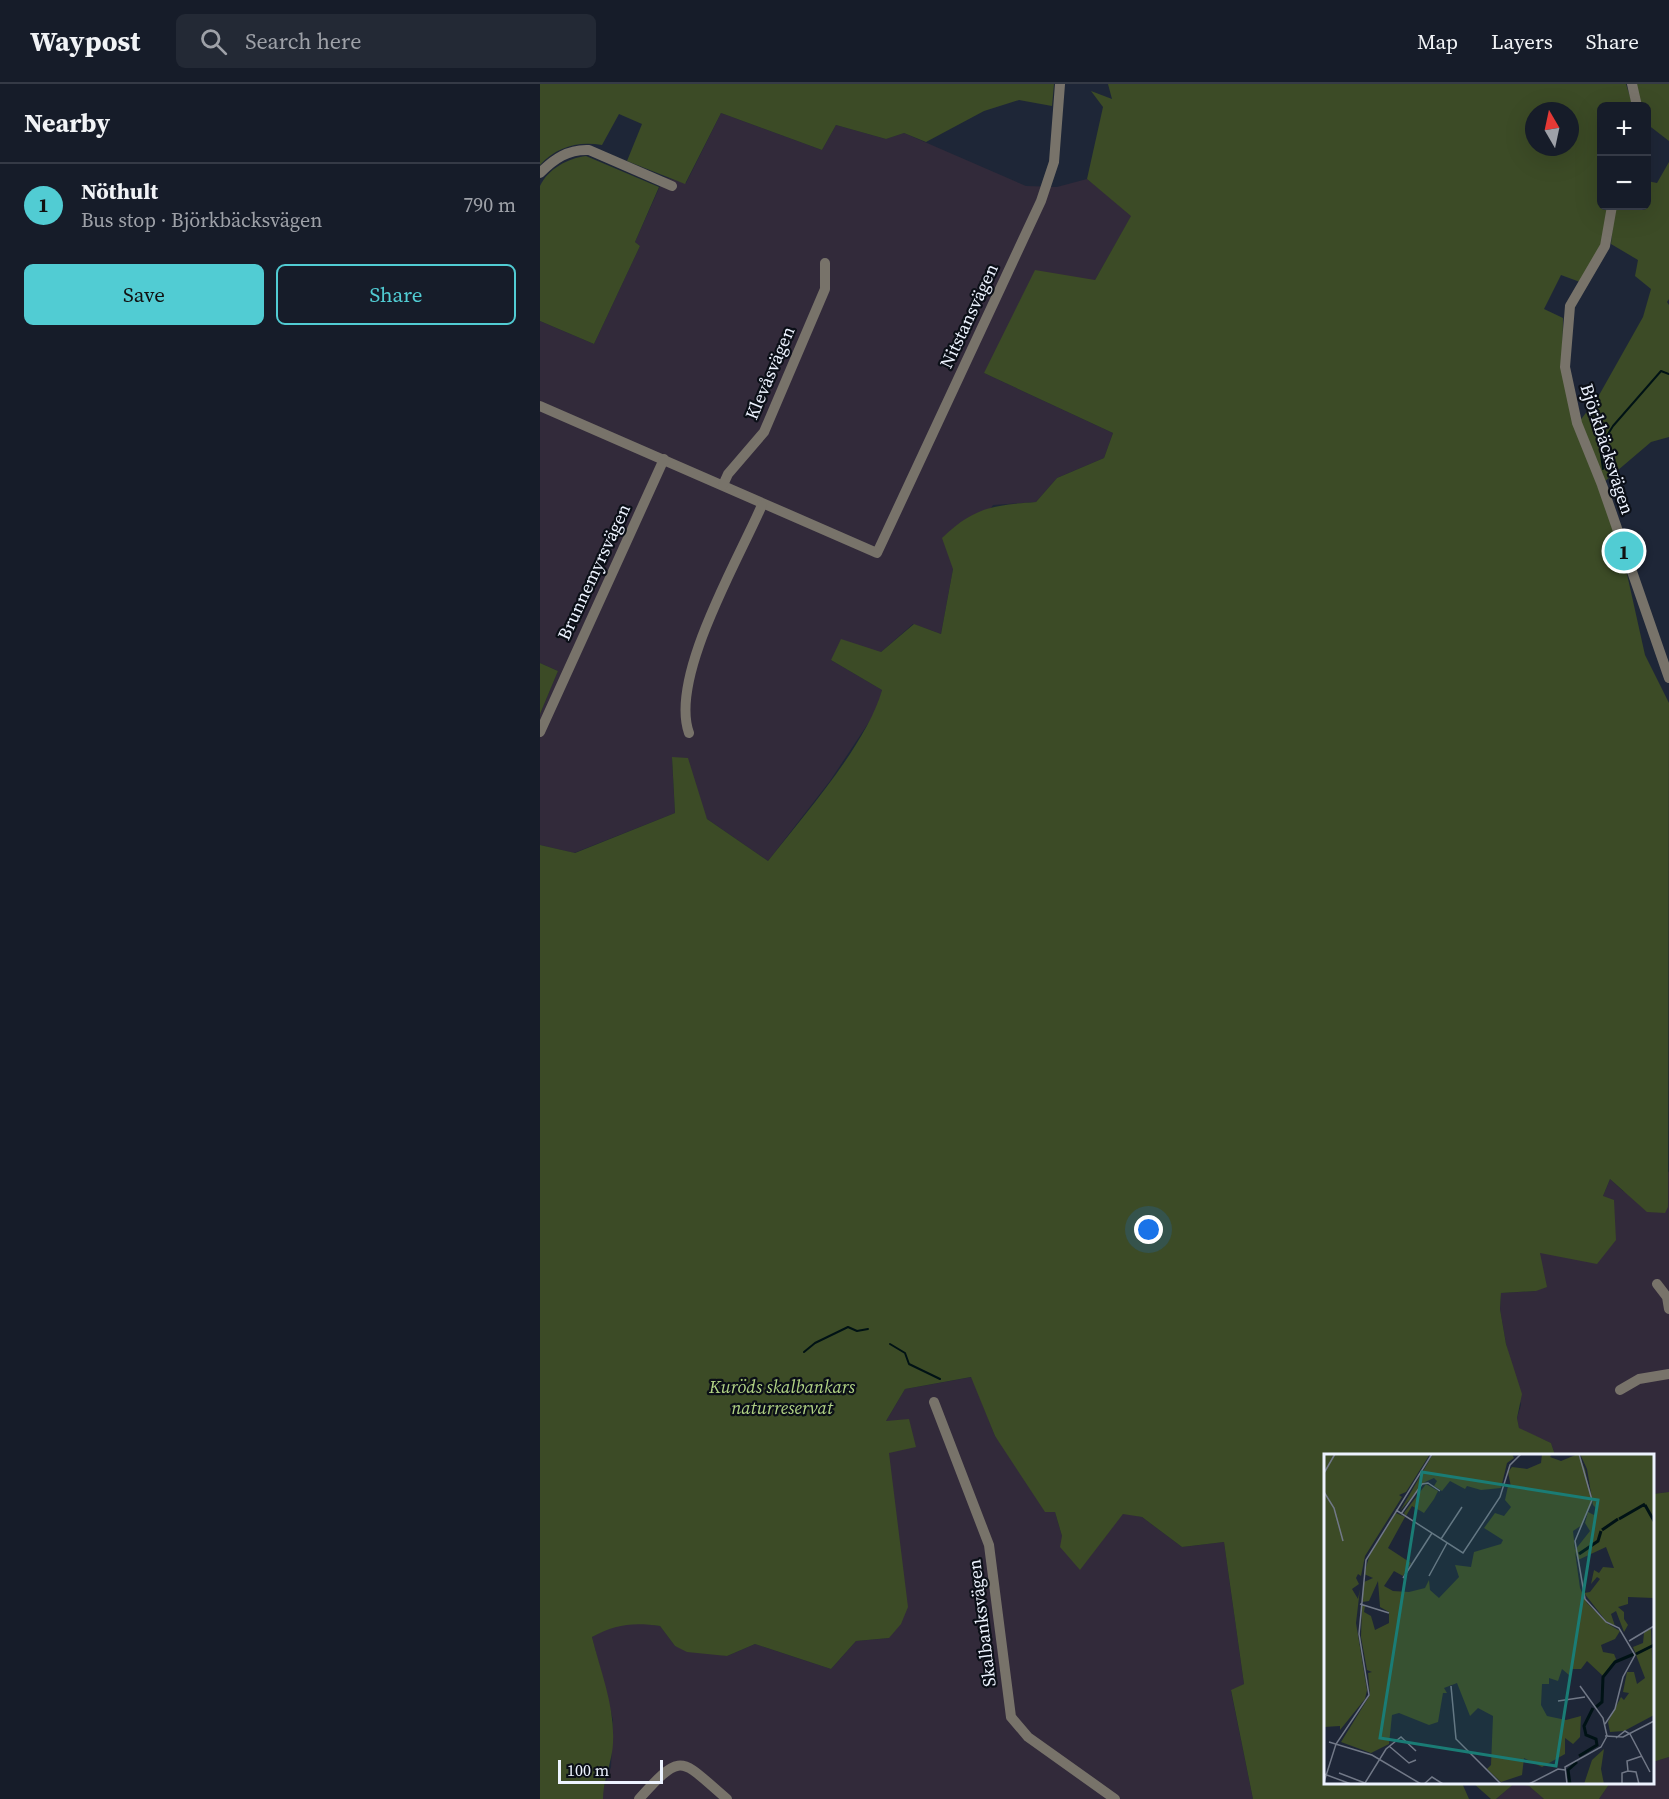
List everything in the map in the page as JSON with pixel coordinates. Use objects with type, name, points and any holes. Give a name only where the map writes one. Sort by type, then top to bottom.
[{"type":"street","name":"Nitstansvägen","points":[[762,505],[877,553],[1041,201],[1054,162],[1060,84]]},
{"type":"street","points":[[1632,84],[1636,102]]},
{"type":"street","points":[[540,173],[562,155],[576,149],[589,150],[672,186]]},
{"type":"street","name":"Björkbäcksvägen","points":[[1611,210],[1605,246],[1570,306],[1565,367],[1577,423],[1669,678]]},
{"type":"street","name":"Klevåsvägen","points":[[723,485],[728,474],[764,432],[825,289],[825,263]]},
{"type":"street","points":[[540,406],[723,485],[762,505],[694,658],[686,693],[685,716],[689,733]]},
{"type":"street","name":"Brunnemyrsvägen","points":[[540,732],[664,459]]},
{"type":"street","points":[[1657,1284],[1667,1297],[1669,1309]]},
{"type":"street","points":[[1620,1390],[1639,1379],[1669,1374]]},
{"type":"street","name":"Skalbanksvägen","points":[[934,1402],[989,1545],[1011,1717],[1028,1737],[1115,1799]]},
{"type":"street","points":[[639,1799],[664,1771],[677,1765],[692,1769],[728,1799]]},
{"type":"shaded area","points":[[721,113],[822,150],[836,125],[886,139],[904,133],[1026,186],[1057,187],[1087,179],[1132,215],[1095,280],[984,373],[1113,433],[1104,458],[1057,478],[1036,502],[993,505],[953,569],[941,634],[913,624],[881,652],[831,660],[882,690],[877,710],[830,781],[768,861],[707,819],[672,758],[675,813],[574,853],[540,845],[540,714],[558,671],[540,663],[540,321],[594,344],[640,246],[635,242],[664,177],[686,183]]},
{"type":"shaded area","points":[[1669,1171],[1669,1492],[1654,1494],[1654,1454],[1555,1454],[1551,1443],[1519,1429],[1517,1418],[1521,1405],[1500,1309],[1501,1293],[1536,1291],[1540,1253],[1603,1196],[1610,1179],[1623,1191],[1668,1207],[1666,1175]]},
{"type":"shaded area","points":[[972,1377],[995,1436],[1055,1512],[1062,1536],[1080,1569],[1123,1513],[1142,1517],[1182,1547],[1224,1542],[1244,1684],[1231,1691],[1253,1799],[603,1799],[603,1790],[611,1767],[613,1720],[592,1637],[606,1629],[633,1622],[660,1626],[675,1646],[727,1656],[755,1644],[831,1669],[856,1641],[889,1638],[889,1453],[886,1421],[905,1389]]},
{"type":"shaded area","points":[[1669,1757],[1669,1799],[1599,1799],[1609,1784],[1654,1784],[1654,1762]]},
{"type":"shaded area","points":[[1514,1784],[1520,1784],[1529,1786],[1544,1799],[1496,1799]]},
{"type":"green space","points":[[540,84],[1054,84],[1052,106],[1019,100],[984,111],[926,142],[904,133],[886,139],[836,125],[822,150],[721,113],[685,184],[627,161],[642,124],[619,114],[602,145],[584,144],[568,147],[553,154],[540,165]]},
{"type":"green space","name":"Kuröds skalbankars naturreservat","points":[[1108,84],[1626,84],[1632,102],[1597,102],[1597,210],[1607,210],[1602,245],[1580,282],[1561,275],[1544,309],[1563,318],[1562,375],[1615,532],[1616,555],[1627,574],[1645,655],[1669,703],[1668,1207],[1665,1213],[1647,1212],[1610,1179],[1603,1196],[1614,1200],[1616,1240],[1597,1264],[1540,1253],[1547,1287],[1536,1291],[1501,1293],[1500,1309],[1506,1344],[1522,1394],[1517,1418],[1519,1428],[1551,1443],[1555,1454],[1324,1454],[1324,1784],[1462,1784],[1469,1799],[1253,1799],[1231,1690],[1244,1684],[1224,1542],[1182,1547],[1142,1517],[1123,1514],[1080,1570],[1060,1547],[1062,1536],[1055,1512],[1045,1512],[995,1436],[971,1377],[905,1389],[886,1421],[909,1419],[916,1447],[889,1453],[908,1607],[901,1624],[889,1638],[856,1641],[831,1669],[755,1644],[727,1656],[687,1652],[675,1646],[660,1626],[625,1625],[600,1633],[592,1637],[607,1690],[613,1730],[612,1750],[603,1799],[540,1799],[540,845],[575,853],[675,813],[672,757],[688,758],[707,819],[768,861],[849,756],[874,711],[882,690],[831,660],[841,639],[881,652],[914,624],[941,634],[953,569],[942,538],[964,520],[985,510],[1036,502],[1057,478],[1104,458],[1113,433],[984,373],[1035,270],[1095,280],[1131,216],[1087,179],[1103,107],[1091,91],[1112,99]]},
{"type":"green space","points":[[1636,84],[1669,84],[1669,141],[1651,127],[1651,102],[1640,102]]},
{"type":"green space","points":[[586,156],[659,187],[635,242],[640,246],[594,344],[540,321],[540,186],[548,174],[559,165]]},
{"type":"green space","points":[[1669,162],[1669,299],[1667,302],[1669,305],[1669,437],[1651,442],[1604,482],[1579,422],[1598,397],[1643,317],[1651,289],[1635,276],[1638,260],[1611,244],[1615,210],[1651,210],[1651,182],[1657,183]]},
{"type":"green space","points":[[540,663],[558,671],[540,714]]},
{"type":"green space","points":[[1669,1492],[1669,1757],[1654,1762],[1654,1494]]},
{"type":"green space","points":[[1474,1784],[1514,1784],[1496,1799],[1491,1799]]},
{"type":"green space","points":[[1520,1784],[1609,1784],[1599,1799],[1544,1799],[1529,1786]]},
{"type":"waterway","points":[[1603,469],[1600,447],[1613,426],[1661,371],[1669,374]]},
{"type":"waterway","points":[[804,1352],[815,1343],[848,1327],[857,1331],[868,1329]]},
{"type":"waterway","points":[[890,1344],[905,1353],[909,1364],[940,1379]]},
{"type":"place","name":"Nöthult","points":[[1624,551]]}]
